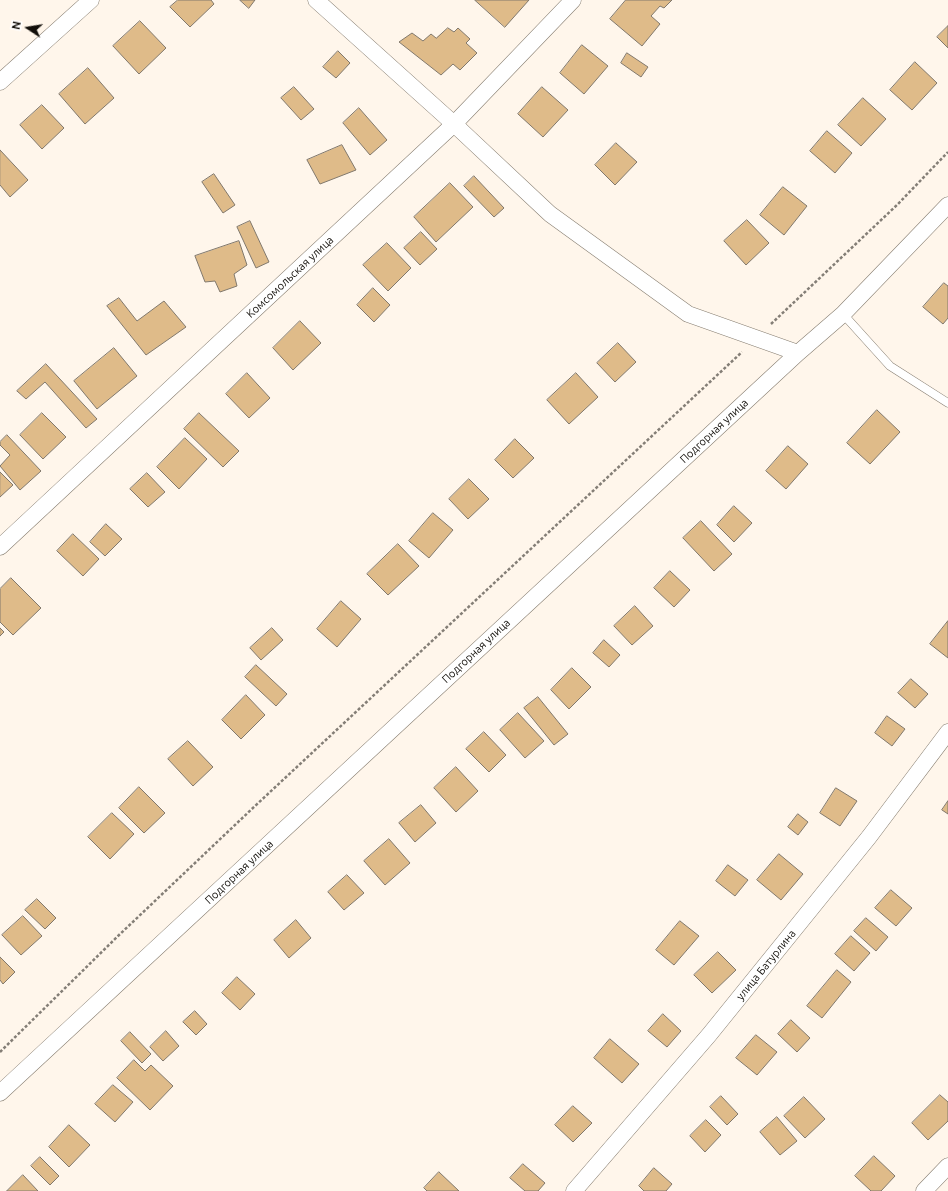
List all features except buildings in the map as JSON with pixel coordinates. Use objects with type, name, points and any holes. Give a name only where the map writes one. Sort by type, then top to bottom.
[{"type":"street","points":[[0,82],[91,0]]},
{"type":"street","points":[[316,0],[454,124],[550,214],[688,314],[798,353]]},
{"type":"street","name":"Комсомольская улица","points":[[0,547],[454,124],[573,0]]},
{"type":"street","name":"Подгорная улица","points":[[0,1093],[798,353],[843,314],[948,205]]},
{"type":"street","name":"улица Батурлина","points":[[574,1191],[709,1035],[869,837],[948,732]]},
{"type":"street","points":[[924,1191],[948,1166]]},
{"type":"lane","points":[[843,314],[890,366],[948,403]]},
{"type":"path","points":[[0,1052],[118,936],[250,811],[757,338],[897,205],[948,152]]}]
